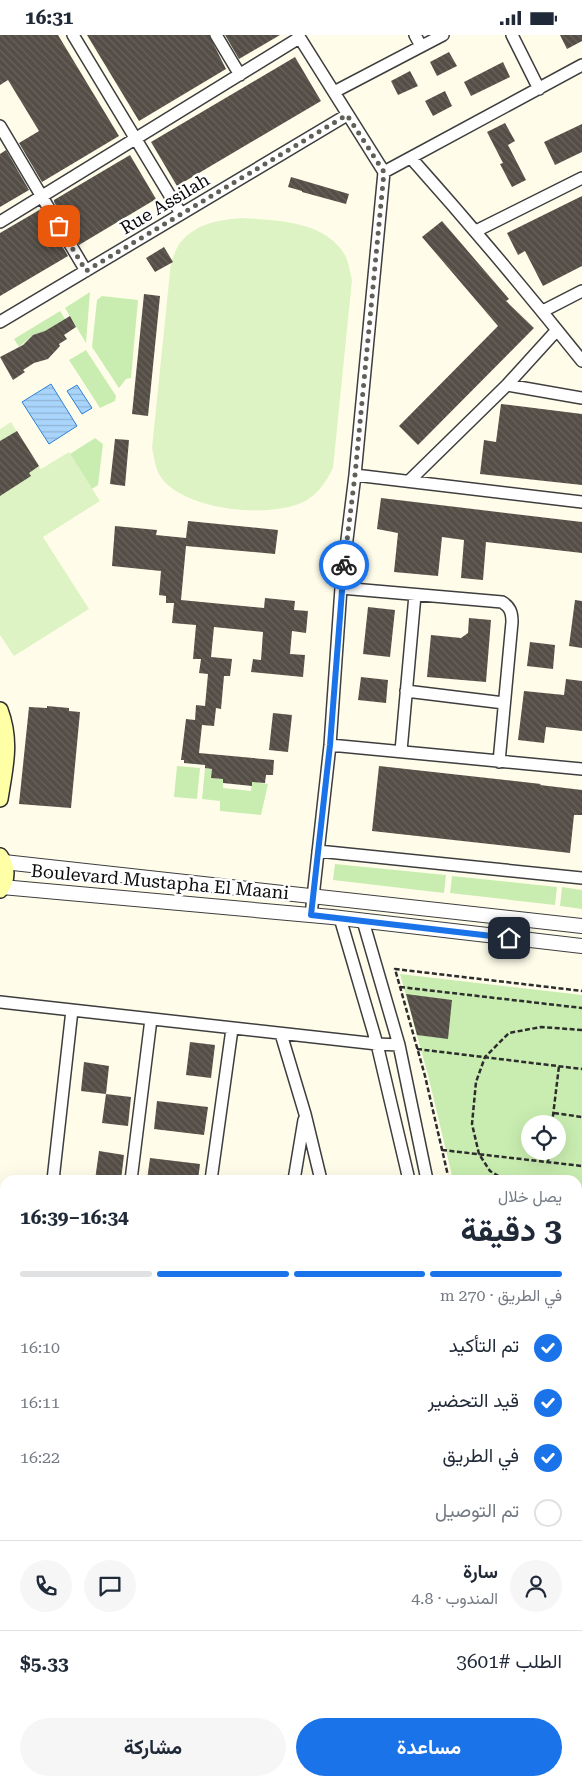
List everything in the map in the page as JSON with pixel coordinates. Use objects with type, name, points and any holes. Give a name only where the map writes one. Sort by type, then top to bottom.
[{"type":"main road","points":[[0,710],[7,737],[0,799]]},
{"type":"main road","points":[[1,888],[6,875],[2,859]]},
{"type":"street","points":[[73,35],[181,214]]},
{"type":"street","points":[[216,35],[240,75]]},
{"type":"street","points":[[415,35],[422,46]]},
{"type":"street","points":[[334,92],[442,35]]},
{"type":"street","points":[[512,35],[539,89]]},
{"type":"street","points":[[0,222],[240,75],[299,36],[384,172],[355,475],[341,588],[330,745],[311,915]]},
{"type":"street","points":[[384,172],[582,65]]},
{"type":"street","name":"Rue Assilah","points":[[0,322],[347,115]]},
{"type":"street","points":[[0,127],[86,271]]},
{"type":"street","points":[[411,158],[476,231],[582,361]]},
{"type":"street","points":[[476,231],[582,177]]},
{"type":"street","points":[[543,311],[582,291]]},
{"type":"street","points":[[410,480],[507,385],[558,330]]},
{"type":"street","points":[[507,385],[582,398]]},
{"type":"street","points":[[355,475],[410,480],[582,502]]},
{"type":"street","points":[[341,588],[502,602],[507,605],[512,615],[512,621],[498,762]]},
{"type":"street","points":[[401,751],[415,595]]},
{"type":"street","points":[[406,691],[504,703]]},
{"type":"street","points":[[330,745],[582,769]]},
{"type":"street","points":[[318,851],[582,879]]},
{"type":"street","name":"Boulevard Mustapha El Maani","points":[[2,859],[313,897],[582,926]]},
{"type":"street","points":[[159,900],[161,878]]},
{"type":"street","name":"Boulevard Mustapha El Maani","points":[[1,888],[159,900],[311,915],[582,946]]},
{"type":"street","points":[[340,918],[377,1044],[408,1175]]},
{"type":"street","points":[[363,921],[399,1045],[426,1175]]},
{"type":"street","points":[[0,1002],[232,1029],[399,1045]]},
{"type":"street","points":[[54,1175],[72,1010]]},
{"type":"street","points":[[132,1175],[150,1019]]},
{"type":"street","points":[[212,1175],[232,1029]]},
{"type":"street","points":[[281,1034],[305,1114],[320,1175]]},
{"type":"street","points":[[295,1175],[305,1114]]},
{"type":"path","points":[[448,1175],[395,969],[582,991]]},
{"type":"path","points":[[400,987],[582,1008]]},
{"type":"path","points":[[497,1175],[490,1171],[479,1154],[472,1124],[476,1082],[484,1057],[509,1033],[541,1027],[582,1030]]},
{"type":"path","points":[[417,1049],[582,1069]]},
{"type":"path","points":[[559,1066],[554,1113],[582,1117]]},
{"type":"path","points":[[442,1150],[582,1166]]},
{"type":"green space","points":[[242,218],[300,225],[314,229],[327,236],[338,245],[346,257],[352,280],[333,468],[326,481],[312,497],[292,506],[273,510],[228,508],[206,504],[186,496],[170,487],[159,474],[152,448],[171,262],[180,243],[193,231],[208,224]]},
{"type":"green space","points":[[90,292],[86,343],[65,308]]},
{"type":"green space","points":[[102,296],[138,300],[131,378],[126,379],[119,388],[92,347],[97,300]]},
{"type":"green space","points":[[60,311],[65,319],[46,331],[33,335],[19,347],[14,339]]},
{"type":"green space","points":[[86,350],[116,396],[115,401],[100,408],[69,360]]},
{"type":"green space","points":[[11,422],[41,469],[69,452],[100,501],[43,537],[89,609],[14,656],[0,635],[0,429]]},
{"type":"green space","points":[[95,438],[103,444],[98,485],[92,489],[70,454]]},
{"type":"green space","points":[[177,766],[200,768],[197,799],[174,797]]},
{"type":"green space","points":[[205,768],[212,769],[211,778],[223,779],[223,788],[251,791],[252,782],[268,784],[261,815],[220,811],[220,801],[202,799]]},
{"type":"green space","points":[[335,864],[446,875],[444,893],[333,880]]},
{"type":"green space","points":[[452,876],[557,887],[555,905],[450,893]]},
{"type":"green space","points":[[562,887],[582,890],[582,909],[560,906]]},
{"type":"green space","points":[[400,974],[582,995],[582,1175],[452,1175],[428,1075]]},
{"type":"water","points":[[51,384],[77,426],[49,444],[22,402]]},
{"type":"water","points":[[77,385],[92,408],[82,414],[67,391]]},
{"type":"building","points":[[0,35],[58,35],[119,136],[42,182],[19,143],[39,131],[8,80],[0,85]]},
{"type":"building","points":[[87,35],[209,35],[226,69],[139,121]]},
{"type":"building","points":[[225,35],[280,35],[239,59]]},
{"type":"building","points":[[560,35],[582,35],[582,41],[567,49]]},
{"type":"building","points":[[449,52],[457,66],[437,76],[430,62]]},
{"type":"building","points":[[295,57],[321,101],[177,186],[151,142]]},
{"type":"building","points":[[503,62],[510,77],[471,96],[464,82]]},
{"type":"building","points":[[410,71],[418,86],[398,95],[391,81]]},
{"type":"building","points":[[445,91],[452,106],[433,116],[425,101]]},
{"type":"building","points":[[505,123],[515,141],[508,145],[526,180],[512,187],[500,164],[503,163],[487,132]]},
{"type":"building","points":[[582,124],[582,152],[555,165],[544,142]]},
{"type":"building","points":[[6,150],[29,190],[0,207],[0,154]]},
{"type":"building","points":[[130,155],[156,199],[79,245],[54,200]]},
{"type":"building","points":[[291,177],[349,194],[346,204],[288,187]]},
{"type":"building","points":[[582,196],[582,266],[543,286],[525,251],[518,255],[507,233]]},
{"type":"building","points":[[41,209],[68,256],[0,296],[0,233]]},
{"type":"building","points":[[442,221],[509,299],[506,301],[534,328],[418,445],[399,426],[498,326],[422,237]]},
{"type":"building","points":[[164,247],[173,262],[155,272],[146,258]]},
{"type":"building","points":[[144,294],[160,296],[148,416],[132,414]]},
{"type":"building","points":[[70,316],[76,327],[64,335],[67,339],[59,344],[60,346],[48,359],[34,363],[13,380],[0,357],[23,345],[33,335],[45,331]]},
{"type":"building","points":[[501,404],[582,414],[582,485],[480,474],[484,440],[496,442]]},
{"type":"building","points":[[17,431],[39,466],[29,473],[31,476],[0,496],[0,441]]},
{"type":"building","points":[[115,439],[129,440],[125,486],[110,484]]},
{"type":"building","points":[[381,498],[582,522],[582,553],[486,542],[483,580],[461,578],[464,540],[442,537],[438,576],[394,572],[398,533],[377,529]]},
{"type":"building","points":[[188,521],[278,530],[275,554],[186,546],[181,600],[264,608],[265,598],[295,601],[294,610],[308,611],[306,633],[292,631],[290,654],[305,655],[303,677],[251,672],[253,659],[261,660],[263,632],[214,627],[211,657],[232,659],[230,676],[224,676],[221,709],[216,708],[214,726],[202,725],[199,753],[274,760],[273,775],[266,775],[265,783],[252,782],[252,786],[223,783],[223,779],[211,778],[212,769],[205,768],[205,765],[184,763],[184,760],[181,760],[186,719],[195,720],[196,705],[205,706],[208,674],[199,673],[201,659],[193,659],[196,625],[172,623],[174,603],[166,603],[166,596],[159,595],[161,571],[112,566],[115,526],[157,530],[156,535],[186,538]]},
{"type":"building","points":[[575,600],[582,601],[582,648],[569,646]]},
{"type":"building","points":[[368,607],[395,610],[390,657],[363,654]]},
{"type":"building","points":[[469,618],[491,620],[486,682],[427,677],[431,635],[461,638],[468,633]]},
{"type":"building","points":[[530,642],[555,645],[553,669],[527,666]]},
{"type":"building","points":[[361,677],[388,680],[386,703],[358,700]]},
{"type":"building","points":[[566,679],[582,681],[582,731],[546,727],[544,743],[518,740],[524,691],[564,695]]},
{"type":"building","points":[[47,706],[69,708],[69,711],[80,712],[71,808],[19,804],[29,707],[47,708]]},
{"type":"building","points":[[273,713],[292,715],[288,752],[269,750]]},
{"type":"building","points":[[379,766],[582,790],[582,815],[574,815],[570,853],[372,831]]},
{"type":"building","points":[[406,994],[452,1000],[448,1039],[417,1035]]},
{"type":"building","points":[[190,1042],[215,1045],[211,1078],[186,1075]]},
{"type":"building","points":[[84,1062],[109,1066],[106,1094],[81,1091]]},
{"type":"building","points":[[106,1094],[131,1097],[128,1126],[102,1123]]},
{"type":"building","points":[[157,1101],[208,1107],[204,1135],[154,1129]]},
{"type":"building","points":[[99,1151],[124,1155],[122,1175],[96,1175]]},
{"type":"building","points":[[150,1158],[200,1164],[199,1175],[148,1175]]},
{"type":"way so far","points":[[59,226],[86,271],[347,115],[384,172],[355,475],[344,565]]},
{"type":"route","points":[[344,565],[330,745],[311,915],[509,938]]}]
